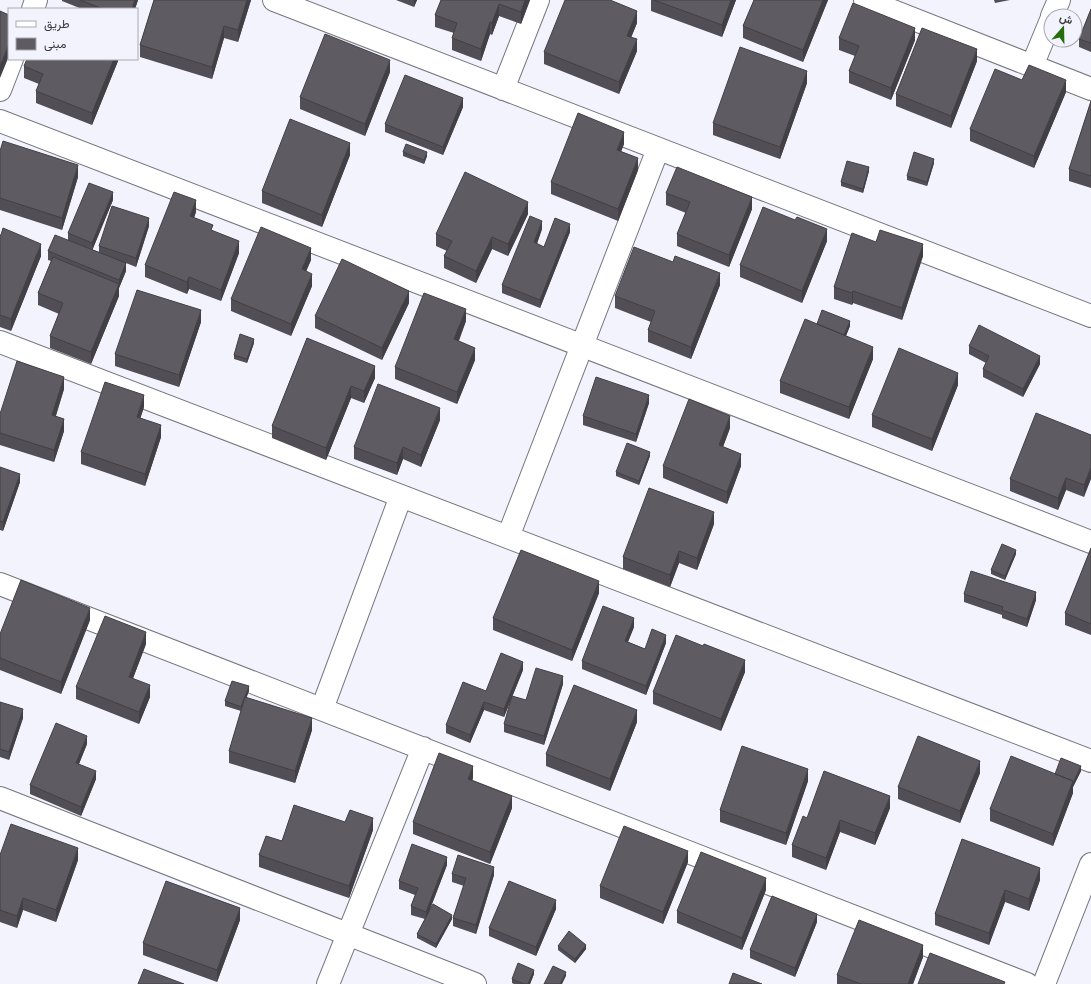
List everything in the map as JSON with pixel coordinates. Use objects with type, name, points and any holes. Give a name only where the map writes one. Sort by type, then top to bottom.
[{"type":"street","points":[[274,0],[1091,316]]},
{"type":"street","points":[[503,89],[538,0]]},
{"type":"street","points":[[865,0],[1091,89]]},
{"type":"street","points":[[1032,66],[1043,39]]},
{"type":"street","points":[[0,90],[12,60]]},
{"type":"street","points":[[0,121],[1091,542]]},
{"type":"street","points":[[508,537],[658,149]]},
{"type":"street","points":[[0,342],[1091,761]]},
{"type":"street","points":[[322,709],[401,496]]},
{"type":"street","points":[[0,584],[1027,984]]},
{"type":"street","points":[[328,984],[423,748]]},
{"type":"street","points":[[0,798],[475,984]]},
{"type":"street","points":[[1044,984],[1091,864]]},
{"type":"building","points":[[80,0],[135,0],[132,8],[100,8]]},
{"type":"building","points":[[154,0],[247,0],[238,30],[224,26],[212,67],[140,45]]},
{"type":"building","points":[[441,0],[525,0],[521,12],[499,4],[492,23],[490,22],[481,49],[452,38],[457,23],[435,15]]},
{"type":"building","points":[[565,0],[610,0],[637,11],[627,36],[637,39],[619,82],[544,52]]},
{"type":"building","points":[[654,0],[731,0],[722,25]]},
{"type":"building","points":[[754,0],[823,0],[803,50],[743,26]]},
{"type":"building","points":[[853,3],[915,28],[891,88],[849,71],[859,46],[839,38]]},
{"type":"building","points":[[1091,9],[1091,43],[1083,40],[1083,29]]},
{"type":"building","points":[[0,11],[8,15],[8,46],[0,66]]},
{"type":"building","points":[[922,28],[977,49],[951,116],[896,94]]},
{"type":"building","points":[[325,34],[390,60],[365,124],[300,97]]},
{"type":"building","points":[[740,47],[807,71],[780,147],[713,123]]},
{"type":"building","points":[[27,60],[114,60],[92,113],[36,91],[43,74],[24,66]]},
{"type":"building","points":[[1029,65],[1066,80],[1034,156],[970,129],[995,69],[1022,80]]},
{"type":"building","points":[[405,75],[463,98],[443,147],[385,124]]},
{"type":"building","points":[[1091,101],[1091,176],[1069,169]]},
{"type":"building","points":[[578,113],[624,132],[617,150],[638,158],[618,209],[551,182]]},
{"type":"building","points":[[290,119],[350,143],[322,215],[262,191]]},
{"type":"building","points":[[3,141],[78,165],[62,218],[0,198],[0,151]]},
{"type":"building","points":[[406,144],[427,152],[424,160],[403,152]]},
{"type":"building","points":[[914,152],[934,159],[927,182],[907,176]]},
{"type":"building","points":[[847,161],[869,167],[863,189],[841,182]]},
{"type":"building","points":[[677,167],[752,197],[729,255],[677,234],[690,202],[666,193]]},
{"type":"building","points":[[465,172],[528,202],[508,244],[492,237],[476,271],[444,256],[452,241],[436,234]]},
{"type":"building","points":[[89,183],[113,192],[92,243],[68,233]]},
{"type":"building","points":[[174,192],[196,200],[190,216],[213,225],[211,230],[239,241],[221,290],[189,277],[187,282],[145,265]]},
{"type":"building","points":[[112,206],[149,218],[136,258],[99,246]]},
{"type":"building","points":[[763,207],[795,220],[797,217],[827,229],[802,291],[740,265]]},
{"type":"building","points":[[530,216],[542,221],[534,242],[544,247],[555,218],[570,224],[540,300],[502,285]]},
{"type":"building","points":[[261,227],[311,248],[302,269],[312,274],[291,324],[231,299]]},
{"type":"building","points":[[3,228],[41,244],[11,319],[0,315],[0,235]]},
{"type":"building","points":[[880,230],[923,244],[902,308],[853,291],[852,293],[834,287],[852,233],[876,242]]},
{"type":"building","points":[[55,235],[126,263],[119,280],[48,251]]},
{"type":"building","points":[[634,247],[673,262],[675,256],[720,273],[691,347],[648,330],[655,311],[615,296]]},
{"type":"building","points":[[53,257],[119,284],[91,352],[50,336],[63,303],[38,293]]},
{"type":"building","points":[[342,259],[409,291],[382,348],[315,316]]},
{"type":"building","points":[[137,290],[201,310],[179,375],[115,354]]},
{"type":"building","points":[[424,293],[466,309],[454,339],[475,348],[457,392],[395,367]]},
{"type":"building","points":[[822,310],[850,321],[844,335],[817,324]]},
{"type":"building","points":[[805,319],[873,347],[849,407],[780,381]]},
{"type":"building","points":[[979,325],[1040,356],[1023,389],[983,369],[989,356],[969,346]]},
{"type":"building","points":[[240,334],[254,339],[247,359],[234,355]]},
{"type":"building","points":[[307,338],[375,366],[364,391],[351,386],[326,448],[272,426]]},
{"type":"building","points":[[899,348],[958,373],[932,439],[872,415]]},
{"type":"building","points":[[17,361],[64,377],[52,415],[64,419],[54,450],[0,433],[0,414]]},
{"type":"building","points":[[596,377],[649,395],[636,434],[583,416]]},
{"type":"building","points":[[105,382],[144,395],[137,417],[161,425],[145,474],[81,452]]},
{"type":"building","points":[[378,384],[440,408],[421,455],[403,447],[397,463],[354,447]]},
{"type":"building","points":[[689,399],[730,416],[719,445],[741,454],[727,492],[663,466]]},
{"type":"building","points":[[1036,413],[1091,435],[1091,467],[1084,485],[1066,478],[1058,498],[1010,479]]},
{"type":"building","points":[[627,443],[650,452],[639,481],[616,472]]},
{"type":"building","points":[[0,467],[20,474],[3,522],[0,521]]},
{"type":"building","points":[[649,488],[714,512],[697,558],[679,551],[670,575],[623,557]]},
{"type":"building","points":[[1002,544],[1016,550],[1005,576],[991,570]]},
{"type":"building","points":[[1091,548],[1091,624],[1065,613]]},
{"type":"building","points":[[521,550],[599,581],[572,650],[493,618]]},
{"type":"building","points":[[971,571],[1036,592],[1027,619],[1002,610],[1003,607],[964,594]]},
{"type":"building","points":[[21,580],[90,608],[61,682],[0,658],[0,634]]},
{"type":"building","points":[[603,606],[634,618],[625,641],[645,649],[652,629],[666,635],[646,686],[582,661]]},
{"type":"building","points":[[105,616],[146,632],[129,677],[150,685],[139,712],[76,687]]},
{"type":"building","points":[[676,635],[745,660],[721,719],[653,692]]},
{"type":"building","points":[[501,653],[523,662],[504,709],[484,702],[470,735],[446,725],[463,682],[486,691]]},
{"type":"building","points":[[536,668],[563,676],[544,736],[504,724],[512,696],[526,700]]},
{"type":"building","points":[[232,681],[249,686],[241,707],[225,701]]},
{"type":"building","points":[[574,685],[637,710],[610,779],[546,754]]},
{"type":"building","points":[[245,697],[312,718],[295,771],[229,751]]},
{"type":"building","points":[[0,702],[23,709],[9,752],[0,749]]},
{"type":"building","points":[[56,723],[87,736],[76,763],[96,771],[81,807],[30,785]]},
{"type":"building","points":[[918,736],[980,761],[960,811],[898,787]]},
{"type":"building","points":[[742,746],[808,769],[786,833],[720,810]]},
{"type":"building","points":[[439,753],[473,766],[468,779],[512,796],[490,852],[413,822]]},
{"type":"building","points":[[1011,756],[1073,781],[1053,834],[990,809]]},
{"type":"building","points":[[1061,758],[1081,766],[1073,783],[1073,781],[1055,774]]},
{"type":"building","points":[[824,771],[890,796],[875,833],[840,820],[826,858],[792,845],[803,816],[807,818]]},
{"type":"building","points":[[294,805],[345,822],[350,810],[373,818],[349,886],[259,855],[266,836],[282,841]]},
{"type":"building","points":[[11,824],[78,848],[56,910],[23,898],[17,916],[0,910],[0,855]]},
{"type":"building","points":[[624,826],[688,851],[663,912],[600,886]]},
{"type":"building","points":[[962,839],[1040,868],[1029,899],[1005,890],[989,933],[935,914]]},
{"type":"building","points":[[412,844],[447,857],[426,912],[411,906],[418,888],[399,881]]},
{"type":"building","points":[[701,852],[766,878],[742,938],[677,911]]},
{"type":"building","points":[[458,855],[494,867],[476,925],[453,918],[466,878],[452,874]]},
{"type":"building","points":[[166,881],[240,908],[217,970],[143,943]]},
{"type":"building","points":[[509,881],[556,900],[536,947],[489,928]]},
{"type":"building","points":[[772,896],[817,914],[795,968],[750,950]]},
{"type":"building","points":[[433,904],[452,915],[436,944],[417,934]]},
{"type":"building","points":[[859,920],[923,945],[908,984],[861,984],[837,975]]},
{"type":"building","points":[[569,931],[586,945],[575,959],[558,946]]},
{"type":"building","points":[[930,953],[1005,982],[1004,984],[918,984]]},
{"type":"building","points":[[518,963],[534,970],[528,984],[512,979]]},
{"type":"building","points":[[553,966],[566,972],[560,984],[544,984]]},
{"type":"building","points":[[144,969],[184,984],[138,984]]},
{"type":"building","points":[[733,973],[762,984],[729,984]]}]
